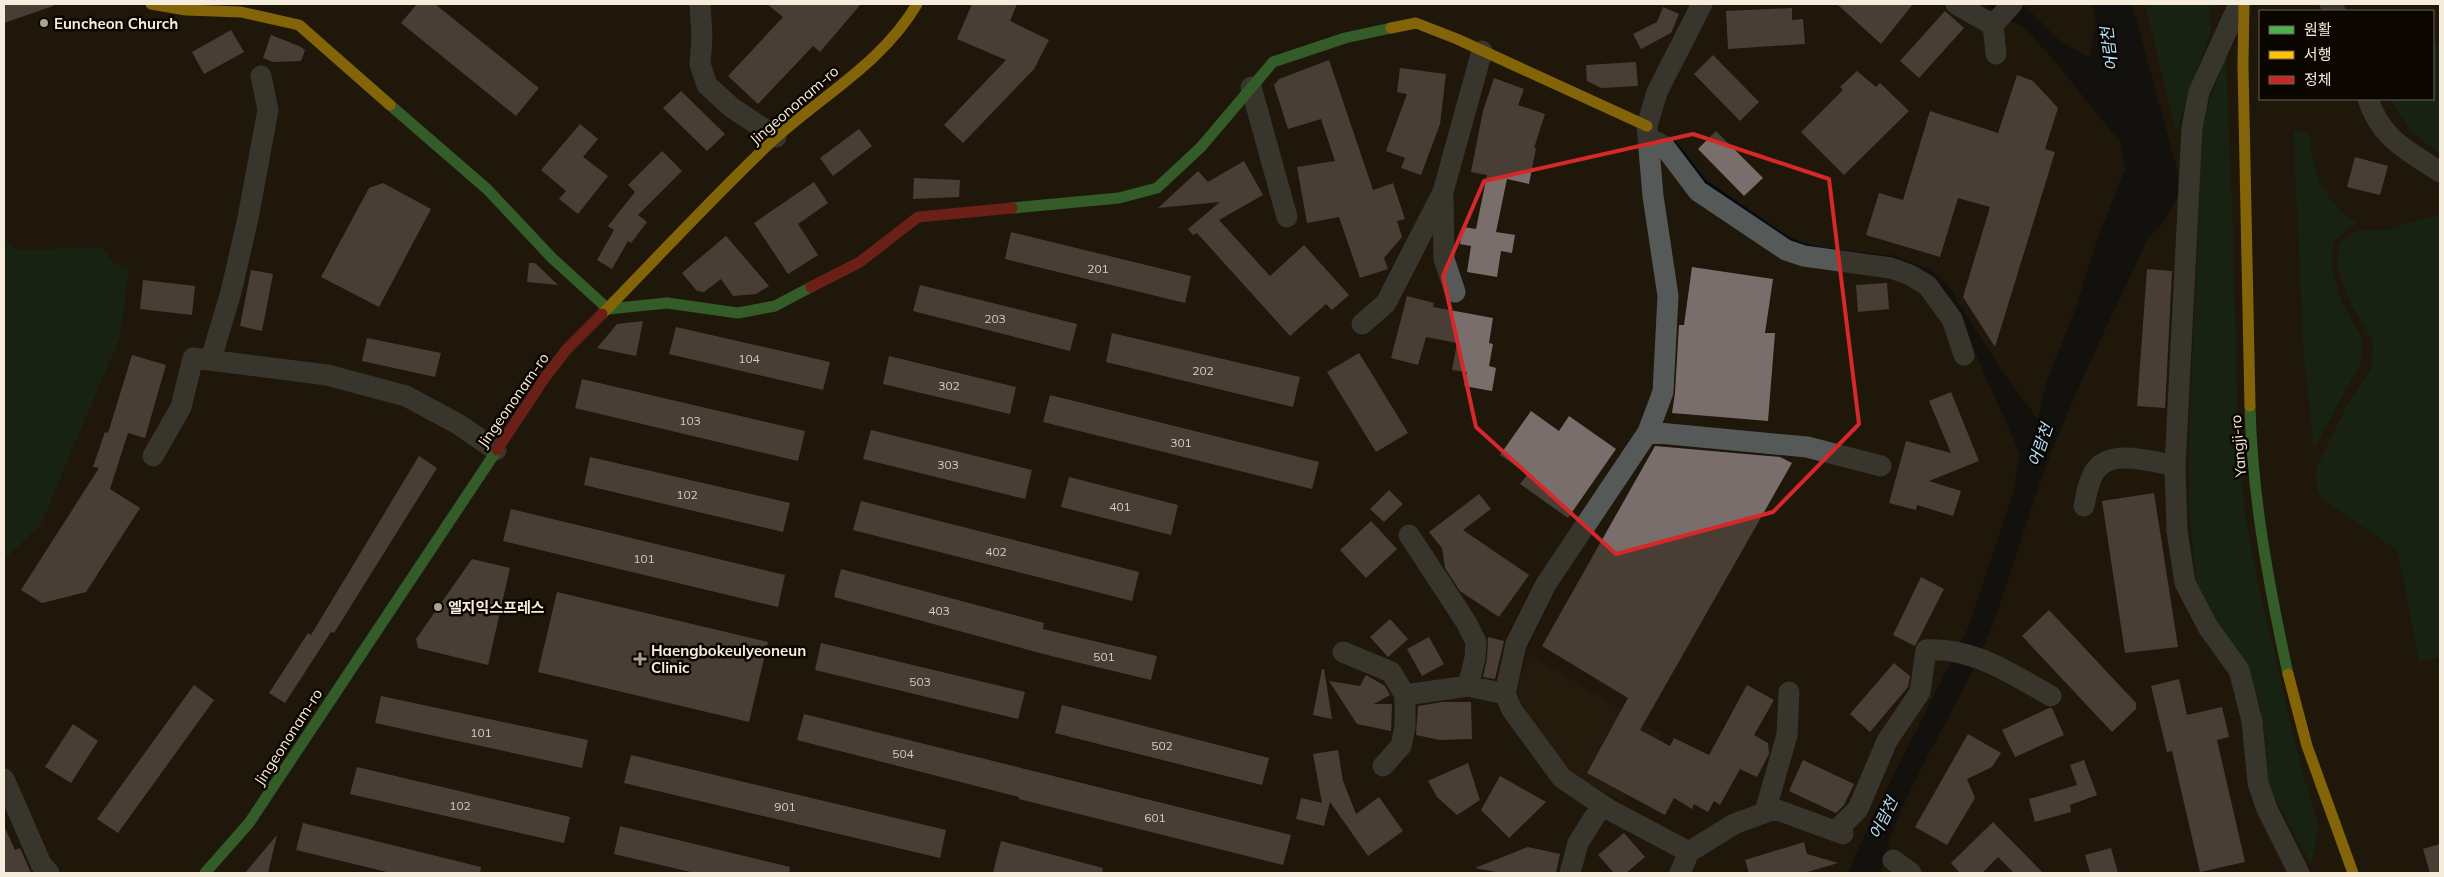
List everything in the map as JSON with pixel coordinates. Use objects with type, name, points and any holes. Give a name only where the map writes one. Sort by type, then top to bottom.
[{"type":"street","points":[[151,4],[186,10],[241,12],[299,25],[487,189],[552,258],[608,309],[666,303],[738,313],[775,306],[860,262],[918,217],[1118,198],[1157,188],[1201,147],[1272,62],[1345,38],[1416,23],[1482,51],[1648,132],[1664,146],[1698,190],[1786,250],[1804,256],[1891,268],[1910,274],[1927,285],[1952,319],[1964,355]]},
{"type":"street","points":[[700,4],[702,38],[700,64],[707,84],[731,107],[776,137]]},
{"type":"street","name":"Jingeononam-ro","points":[[205,873],[249,824],[496,450],[546,376],[567,349],[776,137],[873,58],[896,34],[917,4]]},
{"type":"street","points":[[1689,852],[1602,805],[1562,778],[1512,710],[1505,694],[1516,644],[1546,584],[1648,432],[1663,392],[1668,296],[1653,196],[1648,132],[1657,92],[1702,4]]},
{"type":"street","points":[[1956,4],[1993,25]]},
{"type":"street","points":[[1996,54],[1993,25],[2012,4]]},
{"type":"street","points":[[2239,4],[2199,92],[2192,128],[2176,466],[2178,531],[2185,583],[2208,627],[2239,670],[2252,720],[2258,783],[2267,809],[2299,873]]},
{"type":"street","name":"Yangji-ro","points":[[2244,4],[2243,85],[2251,445],[2268,578],[2288,673],[2307,746],[2347,869]]},
{"type":"street","points":[[1362,324],[1386,303],[1443,192],[1482,51]]},
{"type":"street","points":[[211,360],[231,292],[248,218],[268,110],[261,76]]},
{"type":"street","points":[[1251,87],[1287,217]]},
{"type":"street","points":[[2368,100],[2373,113],[2392,141],[2440,172]]},
{"type":"street","points":[[1443,192],[1444,259],[1455,292]]},
{"type":"street","points":[[153,456],[182,407],[193,358],[327,375],[406,396],[458,424],[496,450]]},
{"type":"street","points":[[1648,432],[1807,447],[1881,466]]},
{"type":"street","points":[[2084,506],[2091,478],[2100,464],[2117,457],[2176,466]]},
{"type":"street","points":[[1409,535],[1466,622],[1476,642],[1475,658],[1468,686]]},
{"type":"street","points":[[1680,873],[1689,852],[1734,824],[1775,809],[1839,832],[1858,809],[1887,741],[1920,692],[1926,650],[1940,649],[1988,662],[2051,696]]},
{"type":"street","points":[[1343,652],[1391,672],[1405,694],[1405,728],[1401,746],[1383,766]]},
{"type":"street","points":[[1405,694],[1468,686],[1505,694]]},
{"type":"street","points":[[1765,812],[1786,735],[1789,692]]},
{"type":"street","points":[[4,779],[42,864],[49,873]]},
{"type":"street","points":[[1570,873],[1578,843],[1602,805]]},
{"type":"street","points":[[1893,860],[1911,873]]},
{"type":"highlighted area","points":[[1693,134],[1829,179],[1859,424],[1773,512],[1616,554],[1476,427],[1443,276],[1484,181]]},
{"type":"shaded area","points":[[1528,654],[1661,734],[1623,801],[1579,778],[1555,752],[1526,712],[1517,691]]},
{"type":"green space","points":[[2145,4],[2210,4],[2211,29],[2176,132]]},
{"type":"green space","points":[[2440,42],[2440,154],[2410,130],[2391,100],[2434,100],[2434,43]]},
{"type":"green space","points":[[2226,56],[2238,430],[2244,507],[2256,575],[2302,771],[2319,825],[2311,864],[2268,785],[2266,742],[2259,699],[2246,666],[2224,637],[2196,581],[2189,510],[2189,432],[2203,119]]},
{"type":"green space","points":[[2293,130],[2310,133],[2313,161],[2321,184],[2335,205],[2356,223],[2334,241],[2331,267],[2341,300],[2363,341],[2361,362],[2314,449],[2304,359]]},
{"type":"green space","points":[[2440,214],[2440,658],[2419,661],[2398,551],[2323,500],[2317,488],[2316,469],[2346,407],[2372,367],[2373,342],[2348,298],[2337,266],[2339,243],[2359,229],[2385,230]]},
{"type":"green space","points":[[4,240],[19,250],[102,247],[113,263],[129,269],[120,337],[41,524],[4,560]]},
{"type":"water","name":"어람천","points":[[1984,4],[2019,4],[2028,9],[2060,41],[2089,57],[2096,26],[2093,4],[2132,4],[2178,173],[2178,196],[2165,220],[2148,239],[2074,399],[2034,498],[2005,591],[1988,636],[1975,666],[1901,811],[1880,873],[1848,873],[1871,820],[1968,628],[2013,494],[2020,454],[1969,339],[1941,290],[1809,251],[1714,199],[1655,133],[1667,135],[1678,144],[1706,180],[1786,235],[1802,243],[1827,248],[1896,256],[1931,270],[1947,284],[2004,374],[2038,419],[2046,384],[2076,307],[2097,240],[2125,169],[2120,142],[2056,63],[2026,29]]},
{"type":"building","points":[[4,4],[52,4],[53,6],[4,23]]},
{"type":"building","points":[[417,4],[435,4],[539,88],[516,116],[401,23]]},
{"type":"building","points":[[767,4],[861,4],[820,52],[813,46],[758,104],[728,76],[783,17]]},
{"type":"building","points":[[972,4],[1017,4],[1010,21],[1049,40],[1034,69],[963,143],[944,125],[1006,60],[957,39]]},
{"type":"building","points":[[1837,4],[1913,4],[1881,44]]},
{"type":"building","points":[[1663,7],[1679,14],[1671,33],[1641,49],[1633,34],[1657,22]]},
{"type":"building","points":[[1792,8],[1792,20],[1803,19],[1805,44],[1728,49],[1726,11]]},
{"type":"building","points":[[1945,11],[1964,28],[1919,78],[1900,61]]},
{"type":"building","points":[[231,30],[244,52],[204,74],[192,52]]},
{"type":"building","points":[[271,35],[305,50],[301,61],[273,62],[263,58]]},
{"type":"building","points":[[1713,55],[1759,102],[1740,121],[1694,74]]},
{"type":"building","points":[[1329,60],[1373,190],[1393,183],[1405,219],[1397,221],[1402,237],[1384,258],[1388,269],[1360,278],[1339,217],[1307,223],[1297,167],[1335,161],[1321,119],[1288,129],[1274,85],[1279,79]]},
{"type":"building","points":[[1636,62],[1638,86],[1601,88],[1587,81],[1586,65]]},
{"type":"building","points":[[1400,68],[1446,74],[1440,124],[1421,175],[1401,168],[1405,158],[1386,151],[1407,94],[1397,92]]},
{"type":"building","points":[[1857,71],[1876,87],[1880,83],[1909,111],[1844,175],[1801,132],[1843,90],[1840,87]]},
{"type":"building","points":[[2017,75],[2033,81],[2058,108],[2045,149],[2055,152],[1995,347],[1963,297],[1990,207],[1958,198],[1940,257],[1866,235],[1879,193],[1903,200],[1930,111],[1998,133]]},
{"type":"building","points":[[1494,78],[1524,89],[1518,105],[1545,114],[1534,148],[1536,148],[1529,184],[1507,179],[1496,232],[1515,235],[1512,253],[1501,251],[1497,277],[1467,272],[1471,246],[1460,244],[1463,227],[1476,229],[1487,175],[1471,172],[1483,111]]},
{"type":"building","points":[[681,91],[725,134],[707,151],[663,108]]},
{"type":"building","points":[[580,124],[598,139],[583,157],[608,176],[578,214],[559,199],[566,191],[541,170]]},
{"type":"building","points":[[859,129],[872,146],[833,176],[820,158]]},
{"type":"building","points":[[1716,131],[1763,178],[1744,196],[1698,149]]},
{"type":"building","points":[[662,151],[682,171],[638,215],[647,222],[631,243],[628,241],[612,269],[597,260],[614,230],[608,226],[635,192],[628,185]]},
{"type":"building","points":[[2355,157],[2388,166],[2380,195],[2347,187]]},
{"type":"building","points":[[1244,161],[1263,195],[1219,220],[1270,276],[1304,245],[1349,295],[1332,310],[1326,304],[1290,336],[1197,233],[1193,235],[1188,229],[1220,202],[1158,208],[1198,171],[1208,182]]},
{"type":"building","points":[[914,178],[960,180],[959,197],[913,199]]},
{"type":"building","points":[[814,182],[828,203],[798,224],[818,255],[788,274],[754,223]]},
{"type":"building","points":[[383,183],[431,209],[379,307],[321,277],[369,188]]},
{"type":"building","points":[[1011,232],[1191,276],[1185,303],[1005,259]]},
{"type":"building","points":[[726,236],[769,286],[756,294],[733,296],[721,279],[704,292],[697,291],[682,273]]},
{"type":"building","points":[[529,263],[535,263],[558,285],[527,282]]},
{"type":"building","points":[[1692,267],[1773,279],[1765,333],[1775,333],[1768,421],[1672,413],[1679,325],[1684,325]]},
{"type":"building","points":[[2147,269],[2172,271],[2165,408],[2137,406]]},
{"type":"building","points":[[251,270],[273,274],[262,331],[240,326]]},
{"type":"building","points":[[143,280],[195,286],[192,315],[140,309]]},
{"type":"building","points":[[1887,283],[1889,309],[1858,312],[1856,285]]},
{"type":"building","points":[[920,285],[1077,324],[1070,351],[913,311]]},
{"type":"building","points":[[1407,296],[1434,303],[1433,307],[1493,318],[1489,343],[1493,344],[1489,366],[1496,368],[1492,391],[1464,386],[1467,372],[1452,370],[1457,343],[1426,337],[1418,365],[1391,358]]},
{"type":"building","points":[[643,321],[636,356],[597,348],[617,324]]},
{"type":"building","points":[[676,327],[830,362],[823,390],[669,354]]},
{"type":"building","points":[[1112,333],[1300,377],[1293,407],[1106,362]]},
{"type":"building","points":[[367,338],[441,353],[435,377],[362,361]]},
{"type":"building","points":[[1359,353],[1408,433],[1376,452],[1327,372]]},
{"type":"building","points":[[132,355],[166,365],[145,438],[128,433],[110,489],[140,508],[86,592],[42,603],[21,590],[99,468],[93,467],[105,432],[108,433]]},
{"type":"building","points":[[889,356],[1016,387],[1010,414],[883,384]]},
{"type":"building","points":[[582,379],[805,431],[798,461],[575,408]]},
{"type":"building","points":[[1951,392],[1979,461],[1929,481],[1961,491],[1953,516],[1917,505],[1916,510],[1889,503],[1906,441],[1951,453],[1929,401]]},
{"type":"building","points":[[1050,395],[1319,462],[1312,489],[1043,422]]},
{"type":"building","points":[[1531,411],[1559,431],[1569,416],[1616,449],[1568,518],[1520,484],[1528,474],[1500,455]]},
{"type":"building","points":[[871,430],[1032,470],[1025,499],[863,459]]},
{"type":"building","points":[[1655,446],[1780,457],[1792,463],[1640,730],[1670,746],[1674,738],[1709,755],[1747,685],[1774,700],[1754,735],[1768,743],[1769,754],[1757,777],[1740,769],[1720,805],[1714,801],[1708,812],[1694,804],[1692,809],[1674,798],[1665,815],[1587,773],[1628,698],[1542,646]]},
{"type":"building","points":[[419,456],[437,468],[334,633],[331,632],[285,703],[269,693],[308,633],[311,635]]},
{"type":"building","points":[[590,457],[790,503],[783,532],[584,485]]},
{"type":"building","points":[[1069,477],[1178,505],[1171,535],[1061,507]]},
{"type":"building","points":[[1389,490],[1403,504],[1384,522],[1370,509]]},
{"type":"building","points":[[2154,493],[2178,647],[2125,653],[2102,501]]},
{"type":"building","points":[[1479,494],[1491,509],[1463,530],[1529,575],[1499,617],[1460,591],[1445,568],[1442,548],[1429,532]]},
{"type":"building","points":[[861,501],[1139,572],[1132,601],[853,530]]},
{"type":"building","points":[[511,509],[785,575],[778,607],[503,541]]},
{"type":"building","points":[[1371,521],[1397,549],[1366,578],[1340,550]]},
{"type":"building","points":[[472,559],[510,568],[488,665],[418,648],[416,639]]},
{"type":"building","points":[[841,569],[1044,623],[1043,629],[1157,656],[1151,680],[1051,656],[834,597]]},
{"type":"building","points":[[1921,577],[1944,589],[1915,646],[1893,635]]},
{"type":"building","points":[[557,592],[768,642],[749,722],[538,672]]},
{"type":"building","points":[[2049,610],[2136,703],[2136,709],[2112,732],[2022,636]]},
{"type":"building","points":[[1390,619],[1408,639],[1388,657],[1370,637]]},
{"type":"building","points":[[1429,637],[1444,664],[1422,676],[1407,649]]},
{"type":"building","points":[[1488,637],[1504,641],[1495,679],[1483,677],[1487,659]]},
{"type":"building","points":[[821,643],[1025,692],[1018,719],[815,670]]},
{"type":"building","points":[[1894,663],[1910,676],[1908,687],[1870,732],[1850,714]]},
{"type":"building","points":[[1322,669],[1324,669],[1332,719],[1313,715]]},
{"type":"building","points":[[1366,675],[1385,686],[1390,695],[1374,704],[1392,704],[1391,731],[1357,724],[1329,681],[1360,686]]},
{"type":"building","points":[[2179,679],[2187,715],[2222,707],[2229,737],[2217,740],[2245,862],[2200,872],[2172,751],[2167,752],[2151,686]]},
{"type":"building","points":[[194,685],[214,700],[118,833],[97,819]]},
{"type":"building","points":[[381,696],[588,740],[582,768],[375,723]]},
{"type":"building","points":[[1442,702],[1471,702],[1472,739],[1440,740],[1416,735],[1418,706]]},
{"type":"building","points":[[1062,705],[1269,758],[1262,785],[1055,733]]},
{"type":"building","points":[[2052,708],[2064,735],[2015,757],[2002,730]]},
{"type":"building","points":[[804,714],[1291,835],[1283,865],[1019,799],[1019,797],[797,740]]},
{"type":"building","points":[[73,724],[98,741],[71,783],[45,767]]},
{"type":"building","points":[[1968,734],[2001,753],[1992,767],[1967,779],[1975,798],[1947,845],[1915,827]]},
{"type":"building","points":[[1338,750],[1343,781],[1356,814],[1379,797],[1403,831],[1368,856],[1330,802],[1324,826],[1296,819],[1301,798],[1322,803],[1313,754]]},
{"type":"building","points":[[631,755],[946,830],[940,858],[624,783]]},
{"type":"building","points":[[1803,760],[1854,784],[1844,805],[1836,813],[1789,791]]},
{"type":"building","points":[[2084,760],[2097,795],[2070,805],[2071,812],[2035,822],[2029,799],[2077,785],[2070,765]]},
{"type":"building","points":[[1468,763],[1480,800],[1457,815],[1437,797],[1428,781]]},
{"type":"building","points":[[357,767],[570,817],[564,843],[350,794]]},
{"type":"building","points":[[1500,776],[1546,802],[1509,838],[1481,810]]},
{"type":"building","points":[[1993,822],[2043,873],[2014,873],[1998,857],[1982,873],[1960,873],[1951,863]]},
{"type":"building","points":[[303,823],[481,867],[480,873],[391,873],[296,850]]},
{"type":"building","points":[[4,826],[15,850],[20,848],[31,873],[4,873]]},
{"type":"building","points":[[620,826],[790,867],[789,873],[695,873],[614,854]]},
{"type":"building","points":[[1624,833],[1645,857],[1626,873],[1614,873],[1598,855]]},
{"type":"building","points":[[277,835],[268,873],[245,873]]},
{"type":"building","points":[[1001,841],[1103,868],[1102,873],[993,873]]},
{"type":"building","points":[[1804,842],[1807,854],[1838,863],[1804,873],[1749,873],[1745,860]]},
{"type":"building","points":[[2440,844],[2440,873],[2430,873],[2423,849]]},
{"type":"building","points":[[1528,847],[1560,854],[1556,873],[1501,873],[1475,868]]},
{"type":"building","points":[[2111,848],[2118,873],[2090,873],[2085,855]]},
{"type":"traffic: fast","points":[[1012,208],[1119,198],[1157,188],[1201,147],[1273,62],[1345,38],[1391,28]]},
{"type":"traffic: fast","points":[[390,105],[487,189],[552,258],[608,309],[667,303],[738,313],[775,306],[811,287]]},
{"type":"traffic: fast","points":[[2250,406],[2251,440],[2258,507],[2274,608],[2288,674]]},
{"type":"traffic: fast","points":[[205,873],[249,823],[497,450]]},
{"type":"traffic: slow","points":[[151,4],[186,10],[241,12],[299,25],[390,105]]},
{"type":"traffic: slow","points":[[602,314],[769,144],[849,79],[886,45],[917,4]]},
{"type":"traffic: slow","points":[[2244,4],[2243,66],[2250,406]]},
{"type":"traffic: slow","points":[[1391,28],[1416,23],[1457,39],[1647,126]]},
{"type":"traffic: slow","points":[[2288,674],[2307,746],[2353,873]]},
{"type":"traffic: jam","points":[[811,287],[860,262],[918,217],[1012,208]]},
{"type":"traffic: jam","points":[[497,450],[546,376],[567,349],[602,314]]},
{"type":"place","name":"Euncheon Church","points":[[44,23]]},
{"type":"place","name":"엘지익스프레스","points":[[438,607]]},
{"type":"place","name":"Haengbokeulyeoneun Clinic","points":[[640,659]]}]
